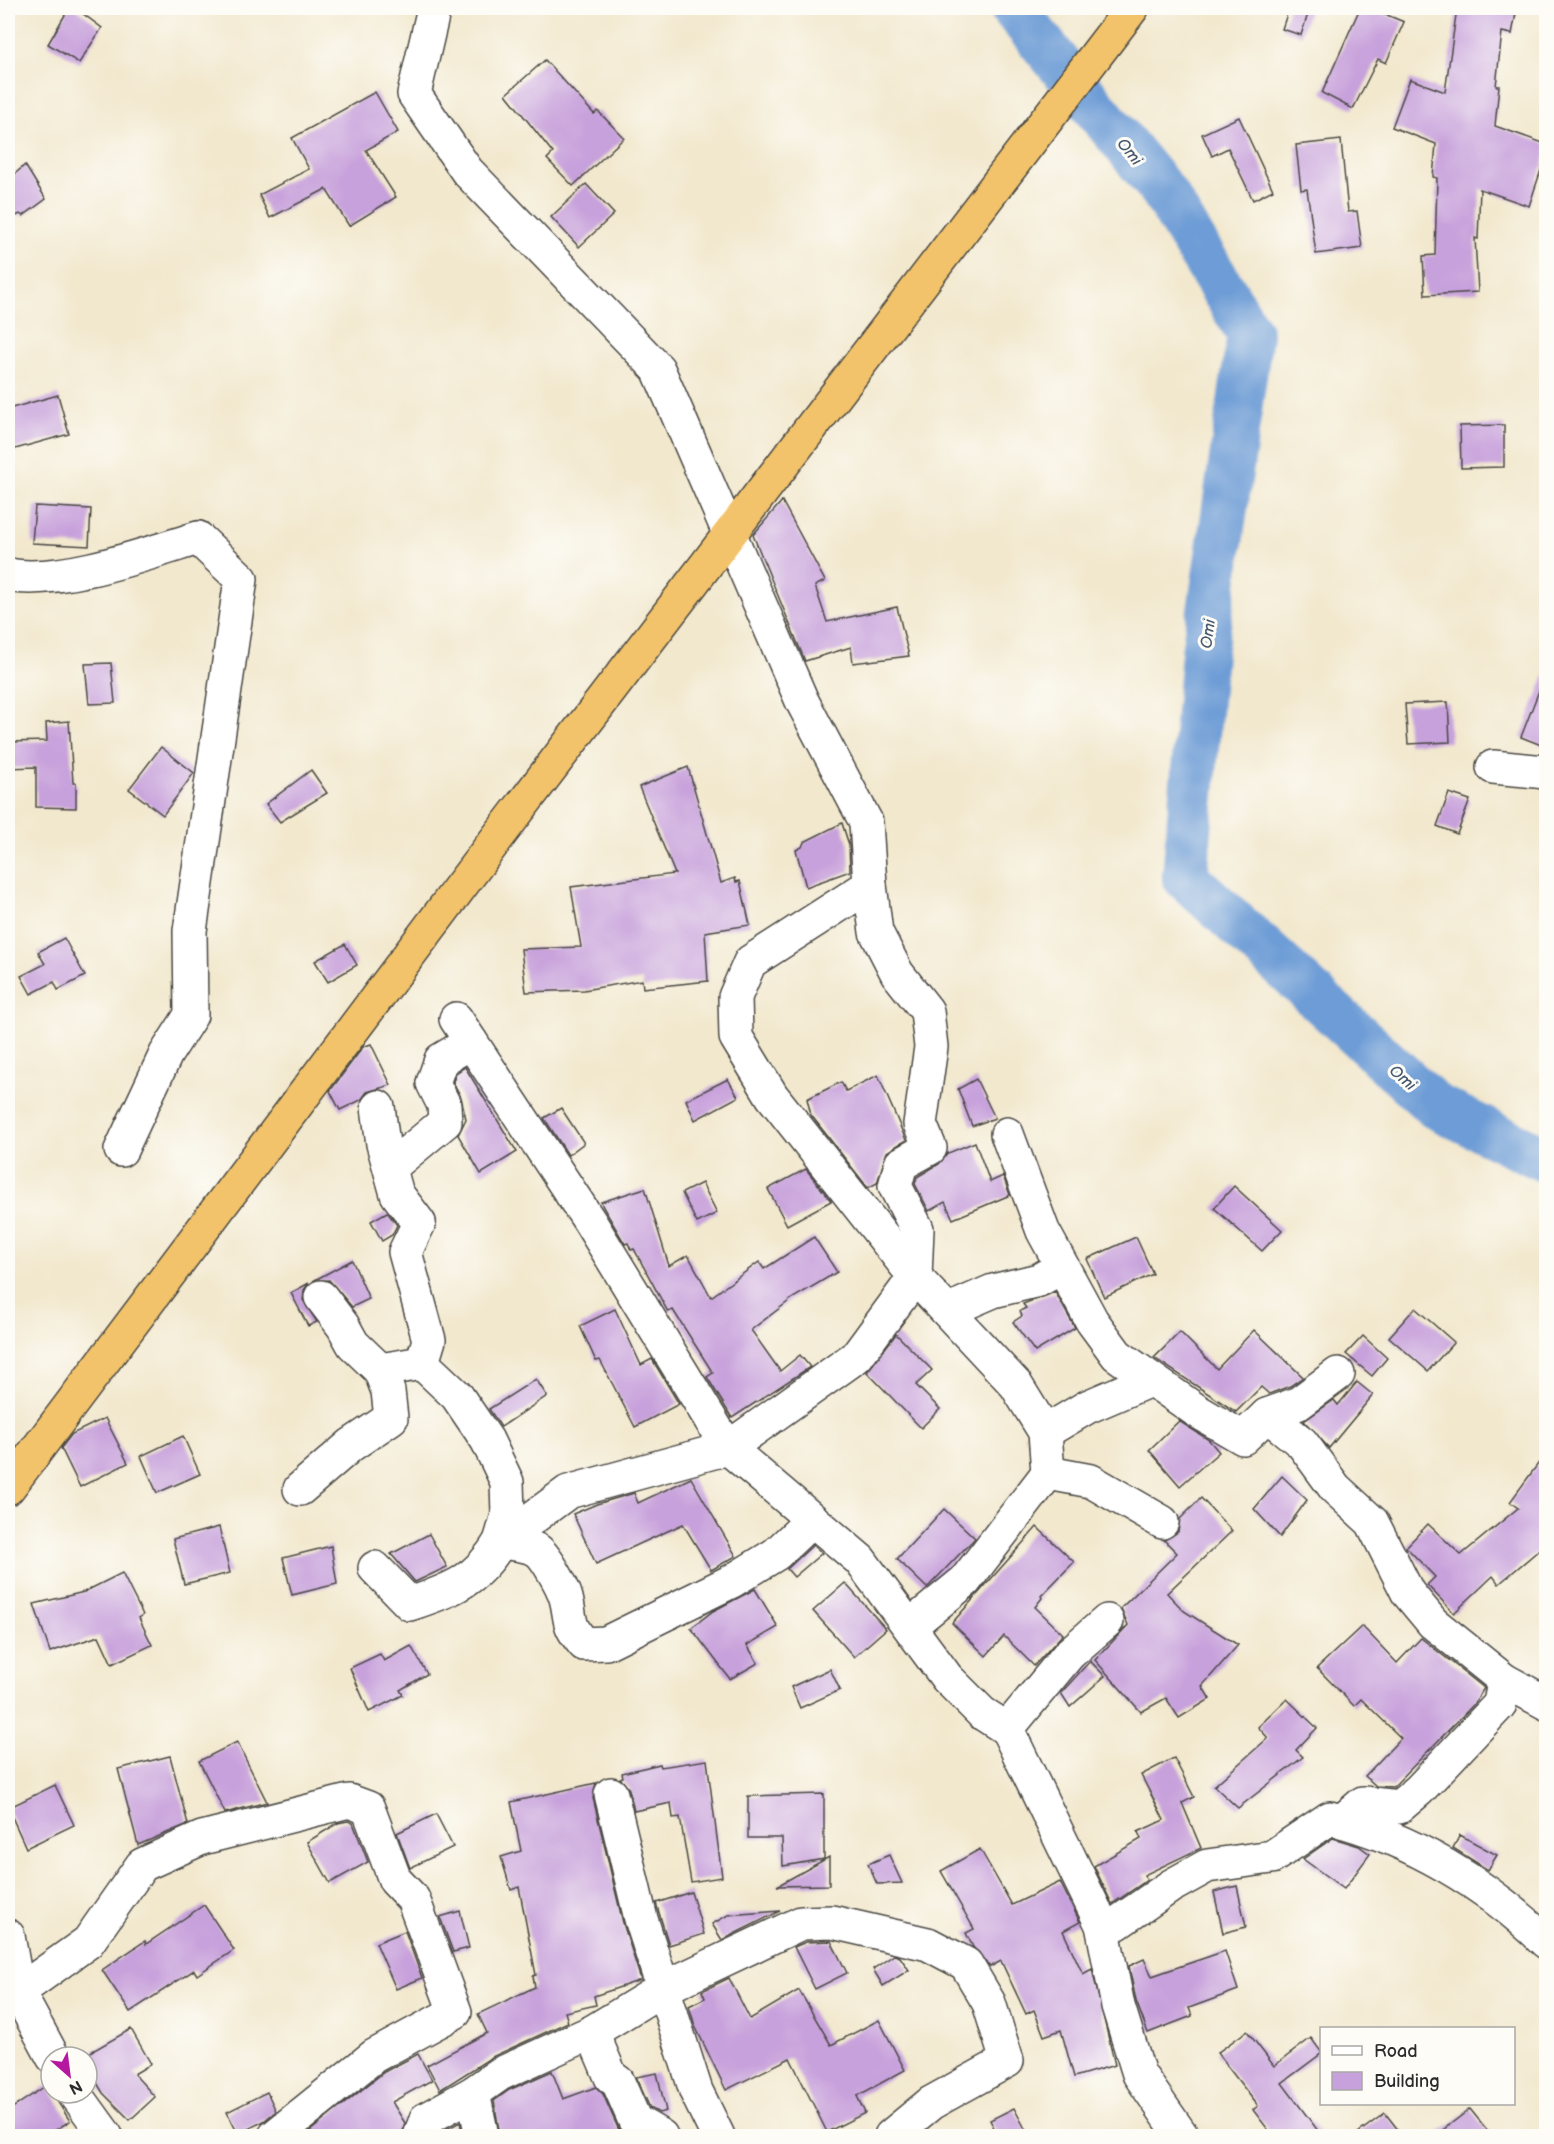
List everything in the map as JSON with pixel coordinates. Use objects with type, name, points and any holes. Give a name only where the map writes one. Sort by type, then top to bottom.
[{"type":"highway","points":[[8,1488],[484,856],[1132,8]]},
{"type":"street","points":[[434,8],[414,94],[467,171],[658,369],[802,701],[866,822],[876,932],[897,973],[927,1011],[931,1047],[920,1124],[930,1148],[901,1164],[895,1186],[917,1229],[915,1277],[857,1356],[728,1448],[568,1492],[500,1542]]},
{"type":"street","points":[[8,575],[29,579],[109,565],[198,538],[242,579],[190,931],[190,1015],[166,1054],[121,1150]]},
{"type":"street","points":[[1493,767],[1546,772]]},
{"type":"street","points":[[870,885],[750,962],[735,997],[736,1037],[772,1096],[915,1277],[1016,1385],[1045,1432],[1048,1473],[965,1581],[909,1626]]},
{"type":"street","points":[[392,1166],[445,1122],[444,1105],[433,1083],[441,1060],[463,1031],[590,1222],[728,1448],[860,1560],[947,1678],[982,1713],[1007,1729],[1102,1925],[1118,2006],[1139,2074],[1182,2136]]},
{"type":"street","points":[[378,1107],[383,1144],[392,1166],[398,1194],[419,1222],[405,1252],[429,1340],[422,1363]]},
{"type":"street","points":[[1007,1134],[1029,1198],[1062,1267],[1092,1321],[1117,1355],[1150,1380],[1243,1438],[1267,1415],[1299,1403],[1338,1374]]},
{"type":"street","points":[[955,1319],[963,1304],[993,1291],[1039,1280],[1062,1267]]},
{"type":"street","points":[[300,1489],[351,1444],[391,1418],[388,1391],[380,1370],[353,1344],[321,1297]]},
{"type":"street","points":[[380,1370],[422,1363]]},
{"type":"street","points":[[375,1569],[410,1604],[466,1582],[489,1560],[500,1542],[508,1515],[507,1482],[486,1440],[456,1396],[422,1363]]},
{"type":"street","points":[[1045,1432],[1087,1407],[1150,1380]]},
{"type":"street","points":[[1267,1415],[1302,1443],[1335,1488],[1372,1522],[1408,1593],[1433,1623],[1504,1680],[1546,1703]]},
{"type":"street","points":[[1048,1473],[1091,1481],[1162,1522]]},
{"type":"street","points":[[500,1542],[524,1545],[539,1551],[566,1598],[567,1617],[572,1630],[584,1644],[606,1643],[732,1581],[776,1554],[812,1520]]},
{"type":"street","points":[[1007,1729],[1069,1654],[1107,1621]]},
{"type":"street","points":[[1342,1821],[1363,1803],[1399,1807],[1419,1790],[1500,1704],[1504,1680]]},
{"type":"street","points":[[611,1794],[641,1918],[696,2091],[718,2136]]},
{"type":"street","points":[[18,1992],[88,1942],[142,1865],[202,1838],[349,1801],[368,1808],[395,1880],[413,1899],[455,2012],[374,2056],[275,2136]]},
{"type":"street","points":[[1102,1925],[1116,1924],[1171,1886],[1207,1866],[1272,1857],[1330,1818],[1380,1833],[1420,1850],[1495,1900],[1546,1942]]},
{"type":"street","points":[[420,2136],[426,2119],[473,2093],[500,2074],[592,2032],[664,1988],[801,1923],[832,1922],[928,1944],[966,1964],[989,2003],[1007,2061],[931,2103],[891,2136]]},
{"type":"street","points":[[9,1948],[18,1992],[47,2045]]},
{"type":"street","points":[[592,2032],[611,2077],[618,2082],[635,2121],[662,2136]]},
{"type":"street","points":[[473,2093],[482,2136]]},
{"type":"street","points":[[84,2105],[106,2136]]},
{"type":"building","points":[[69,8],[75,8],[102,28],[79,63],[48,44]]},
{"type":"building","points":[[1289,8],[1310,8],[1301,35],[1282,29]]},
{"type":"building","points":[[1360,8],[1370,8],[1404,22],[1386,63],[1378,59],[1353,109],[1322,93]]},
{"type":"building","points":[[1457,8],[1517,8],[1512,34],[1502,32],[1496,86],[1499,86],[1495,126],[1546,144],[1546,155],[1529,206],[1480,189],[1478,239],[1475,238],[1478,292],[1425,295],[1423,256],[1435,255],[1437,178],[1433,177],[1436,144],[1392,127],[1410,79],[1445,92]]},
{"type":"building","points":[[545,60],[594,114],[598,111],[624,138],[573,186],[547,159],[553,153],[506,94]]},
{"type":"building","points":[[375,92],[398,132],[366,150],[396,197],[349,226],[326,189],[270,218],[259,195],[309,169],[292,138]]},
{"type":"building","points":[[1239,117],[1273,190],[1253,200],[1228,148],[1212,156],[1202,134]]},
{"type":"building","points":[[1341,140],[1348,212],[1357,211],[1362,248],[1316,254],[1307,189],[1301,190],[1296,145]]},
{"type":"building","points":[[25,165],[46,199],[23,216],[20,214],[8,220],[8,180]]},
{"type":"building","points":[[586,184],[614,214],[579,247],[551,217]]},
{"type":"building","points":[[58,395],[69,434],[8,451],[8,409]]},
{"type":"building","points":[[1504,425],[1504,467],[1461,468],[1460,426]]},
{"type":"building","points":[[782,501],[825,581],[815,586],[827,622],[897,607],[909,656],[853,663],[851,647],[805,661],[753,535]]},
{"type":"building","points":[[35,506],[91,509],[89,546],[32,543]]},
{"type":"building","points":[[111,663],[115,703],[89,704],[85,664]]},
{"type":"building","points":[[1546,675],[1546,747],[1521,737]]},
{"type":"building","points":[[1448,702],[1450,742],[1408,744],[1405,704]]},
{"type":"building","points":[[69,721],[73,783],[76,783],[76,808],[36,807],[36,767],[8,768],[8,742],[47,741],[46,723]]},
{"type":"building","points":[[161,747],[194,773],[163,815],[129,789]]},
{"type":"building","points":[[688,767],[721,883],[735,878],[736,882],[740,881],[750,925],[705,932],[708,981],[643,988],[642,980],[584,990],[526,992],[521,949],[581,947],[571,887],[675,874],[639,787]]},
{"type":"building","points":[[311,770],[327,793],[280,822],[266,804]]},
{"type":"building","points":[[1449,793],[1470,800],[1457,834],[1437,826]]},
{"type":"building","points":[[842,823],[849,845],[850,871],[806,887],[796,850],[802,847],[804,842]]},
{"type":"building","points":[[64,938],[85,976],[58,990],[54,982],[31,994],[21,976],[45,964],[38,952]]},
{"type":"building","points":[[345,944],[357,965],[328,982],[315,961]]},
{"type":"building","points":[[371,1044],[391,1085],[367,1092],[361,1100],[340,1110],[330,1091],[363,1047]]},
{"type":"building","points":[[465,1067],[517,1152],[481,1174],[458,1135],[466,1119],[461,1097],[453,1082],[456,1073]]},
{"type":"building","points":[[878,1075],[906,1140],[887,1152],[877,1183],[868,1188],[811,1115],[807,1099],[841,1082],[846,1091]]},
{"type":"building","points":[[728,1079],[738,1097],[695,1120],[686,1100]]},
{"type":"building","points":[[976,1079],[995,1118],[972,1126],[958,1089]]},
{"type":"building","points":[[561,1108],[584,1143],[568,1155],[544,1118]]},
{"type":"building","points":[[975,1142],[990,1182],[1003,1176],[1010,1195],[953,1219],[945,1202],[929,1211],[915,1184],[917,1177],[939,1164],[948,1153]]},
{"type":"building","points":[[806,1169],[831,1201],[787,1225],[768,1189]]},
{"type":"building","points":[[702,1183],[717,1213],[697,1223],[682,1193]]},
{"type":"building","points":[[1234,1186],[1282,1230],[1262,1251],[1214,1208]]},
{"type":"building","points":[[645,1188],[669,1266],[688,1255],[711,1297],[759,1262],[764,1269],[814,1237],[837,1272],[793,1298],[751,1330],[780,1371],[800,1355],[810,1367],[732,1418],[707,1377],[713,1373],[673,1310],[668,1312],[634,1249],[631,1250],[628,1243],[625,1244],[601,1202]]},
{"type":"building","points":[[387,1212],[397,1225],[392,1235],[382,1241],[371,1221]]},
{"type":"building","points":[[1136,1237],[1153,1274],[1104,1297],[1087,1259]]},
{"type":"building","points":[[352,1260],[369,1299],[352,1307],[329,1280],[313,1281]]},
{"type":"building","points":[[309,1283],[304,1290],[303,1300],[317,1322],[308,1326],[291,1293]]},
{"type":"building","points":[[1055,1292],[1075,1328],[1035,1352],[1013,1322],[1022,1316],[1020,1311],[1026,1308],[1023,1304]]},
{"type":"building","points":[[1415,1308],[1454,1342],[1428,1371],[1389,1337]]},
{"type":"building","points":[[615,1309],[641,1365],[652,1359],[679,1404],[635,1427],[600,1360],[596,1361],[580,1326]]},
{"type":"building","points":[[1254,1330],[1303,1377],[1290,1386],[1269,1394],[1261,1387],[1236,1412],[1154,1358],[1180,1332],[1217,1369]]},
{"type":"building","points":[[896,1334],[932,1370],[916,1385],[940,1409],[921,1428],[867,1372]]},
{"type":"building","points":[[1363,1336],[1387,1358],[1372,1376],[1346,1354]]},
{"type":"building","points":[[536,1379],[547,1396],[501,1427],[489,1409]]},
{"type":"building","points":[[1357,1382],[1373,1395],[1329,1448],[1304,1421],[1334,1400],[1338,1405]]},
{"type":"building","points":[[105,1418],[128,1463],[80,1487],[61,1448],[72,1434]]},
{"type":"building","points":[[1179,1421],[1209,1440],[1219,1452],[1180,1486],[1149,1450]]},
{"type":"building","points":[[183,1436],[200,1474],[157,1493],[141,1456]]},
{"type":"building","points":[[1546,1453],[1546,1544],[1499,1584],[1493,1576],[1454,1613],[1427,1585],[1435,1577],[1406,1547],[1428,1524],[1461,1555],[1518,1508],[1510,1502]]},
{"type":"building","points":[[1282,1476],[1307,1500],[1280,1537],[1254,1509]]},
{"type":"building","points":[[691,1478],[736,1556],[711,1570],[683,1524],[596,1564],[573,1514],[634,1493],[638,1503]]},
{"type":"building","points":[[1201,1498],[1232,1531],[1167,1593],[1184,1611],[1238,1645],[1202,1686],[1210,1699],[1179,1718],[1166,1698],[1141,1712],[1095,1660],[1128,1625],[1121,1608],[1177,1553],[1164,1540],[1178,1532],[1180,1519]]},
{"type":"building","points":[[944,1509],[975,1538],[927,1588],[897,1559]]},
{"type":"building","points":[[219,1527],[230,1573],[184,1584],[173,1539]]},
{"type":"building","points":[[1037,1527],[1074,1562],[1041,1596],[1042,1598],[1035,1607],[1063,1634],[1034,1666],[1004,1636],[986,1656],[952,1623]]},
{"type":"building","points":[[429,1534],[447,1567],[415,1582],[391,1554]]},
{"type":"building","points":[[813,1545],[822,1553],[794,1577],[787,1569]]},
{"type":"building","points":[[331,1546],[337,1584],[292,1595],[283,1558]]},
{"type":"building","points":[[122,1573],[143,1615],[139,1618],[152,1645],[112,1664],[99,1636],[50,1652],[34,1604],[84,1592]]},
{"type":"building","points":[[845,1583],[886,1629],[854,1657],[813,1611]]},
{"type":"building","points":[[755,1589],[778,1627],[747,1645],[758,1663],[730,1679],[691,1628],[713,1611]]},
{"type":"building","points":[[1362,1626],[1397,1663],[1421,1638],[1484,1688],[1475,1703],[1393,1787],[1376,1786],[1365,1776],[1401,1738],[1361,1699],[1354,1706],[1317,1668]]},
{"type":"building","points":[[411,1646],[427,1674],[400,1690],[403,1695],[369,1712],[350,1668],[380,1654],[384,1661]]},
{"type":"building","points":[[1090,1661],[1105,1676],[1070,1707],[1061,1693]]},
{"type":"building","points":[[830,1669],[840,1690],[800,1708],[791,1687]]},
{"type":"building","points":[[1287,1699],[1317,1728],[1296,1750],[1303,1757],[1238,1808],[1214,1786],[1268,1738],[1258,1727]]},
{"type":"building","points":[[237,1742],[267,1802],[225,1813],[199,1761]]},
{"type":"building","points":[[170,1756],[188,1824],[138,1845],[118,1769]]},
{"type":"building","points":[[1174,1758],[1194,1797],[1182,1803],[1201,1848],[1144,1875],[1147,1880],[1112,1904],[1094,1866],[1141,1839],[1138,1832],[1164,1820],[1141,1775]]},
{"type":"building","points":[[707,1760],[722,1877],[691,1882],[680,1817],[673,1818],[671,1803],[634,1811],[629,1789],[620,1778],[623,1777],[622,1773],[660,1764],[661,1767]]},
{"type":"building","points":[[596,1783],[593,1798],[623,1923],[641,1980],[594,1996],[596,2005],[565,2012],[568,2022],[492,2057],[440,2090],[427,2065],[487,2033],[478,2014],[535,1987],[533,1976],[536,1975],[519,1887],[511,1890],[501,1857],[521,1851],[511,1802]]},
{"type":"building","points":[[55,1785],[74,1825],[26,1848],[8,1808]]},
{"type":"building","points":[[824,1794],[824,1859],[783,1866],[782,1838],[748,1838],[748,1796]]},
{"type":"building","points":[[436,1814],[453,1847],[410,1868],[397,1833]]},
{"type":"building","points":[[348,1821],[353,1823],[368,1862],[330,1883],[307,1842],[338,1823]]},
{"type":"building","points":[[1460,1835],[1497,1855],[1488,1870],[1453,1848]]},
{"type":"building","points":[[1333,1838],[1359,1846],[1370,1854],[1344,1889],[1303,1859]]},
{"type":"building","points":[[980,1849],[1012,1905],[1060,1882],[1080,1922],[1063,1931],[1083,1974],[1092,1969],[1115,2065],[1074,2077],[1061,2030],[1044,2036],[1034,2010],[1026,2014],[1001,1961],[990,1967],[973,1947],[966,1933],[974,1929],[941,1871]]},
{"type":"building","points":[[889,1855],[902,1883],[877,1884],[868,1864]]},
{"type":"building","points":[[829,1857],[829,1885],[777,1886]]},
{"type":"building","points":[[1237,1886],[1246,1927],[1223,1933],[1214,1892]]},
{"type":"building","points":[[691,1892],[704,1934],[669,1945],[656,1903]]},
{"type":"building","points":[[204,1905],[234,1950],[197,1975],[194,1970],[130,2012],[102,1970]]},
{"type":"building","points":[[460,1911],[469,1948],[453,1952],[440,1917]]},
{"type":"building","points":[[780,1911],[722,1940],[712,1924],[728,1915]]},
{"type":"building","points":[[405,1931],[422,1978],[396,1989],[376,1943]]},
{"type":"building","points":[[831,1941],[847,1973],[815,1989],[794,1947],[806,1942]]},
{"type":"building","points":[[1225,1951],[1238,1990],[1189,2008],[1192,2016],[1148,2033],[1136,2001],[1129,1966],[1144,1959],[1152,1976]]},
{"type":"building","points":[[894,1955],[900,1957],[909,1970],[883,1986],[873,1969]]},
{"type":"building","points":[[729,1978],[750,2019],[799,1990],[831,2045],[879,2020],[905,2070],[857,2096],[865,2113],[827,2132],[790,2058],[726,2090],[695,2026],[689,2006],[705,1998],[702,1991]]},
{"type":"building","points":[[131,2029],[151,2064],[134,2074],[155,2097],[130,2120],[99,2086],[99,2047]]},
{"type":"building","points":[[1247,2031],[1274,2066],[1311,2038],[1320,2050],[1320,2054],[1282,2083],[1322,2136],[1273,2136],[1253,2110],[1258,2106],[1217,2053]]},
{"type":"building","points":[[418,2054],[432,2080],[392,2102],[405,2123],[402,2136],[304,2136],[384,2072]]},
{"type":"building","points":[[552,2071],[563,2099],[596,2087],[603,2094],[618,2128],[625,2136],[500,2136],[494,2101],[509,2090]]},
{"type":"building","points":[[657,2073],[666,2111],[659,2113],[650,2108],[636,2077]]},
{"type":"building","points":[[39,2090],[39,2105],[60,2105],[70,2121],[46,2136],[16,2136],[8,2123],[8,2111]]},
{"type":"building","points":[[267,2092],[276,2111],[264,2121],[238,2134],[227,2112]]},
{"type":"building","points":[[1014,2108],[1029,2136],[998,2136],[990,2120]]},
{"type":"building","points":[[1470,2109],[1492,2136],[1435,2136]]},
{"type":"building","points":[[1385,2113],[1403,2136],[1354,2136]]},
{"type":"building","points":[[460,2122],[463,2136],[440,2136],[441,2132]]},
{"type":"waterway","name":"Omi","points":[[1013,8],[1163,191],[1250,334],[1204,653],[1185,877],[1435,1106],[1546,1160]]}]
